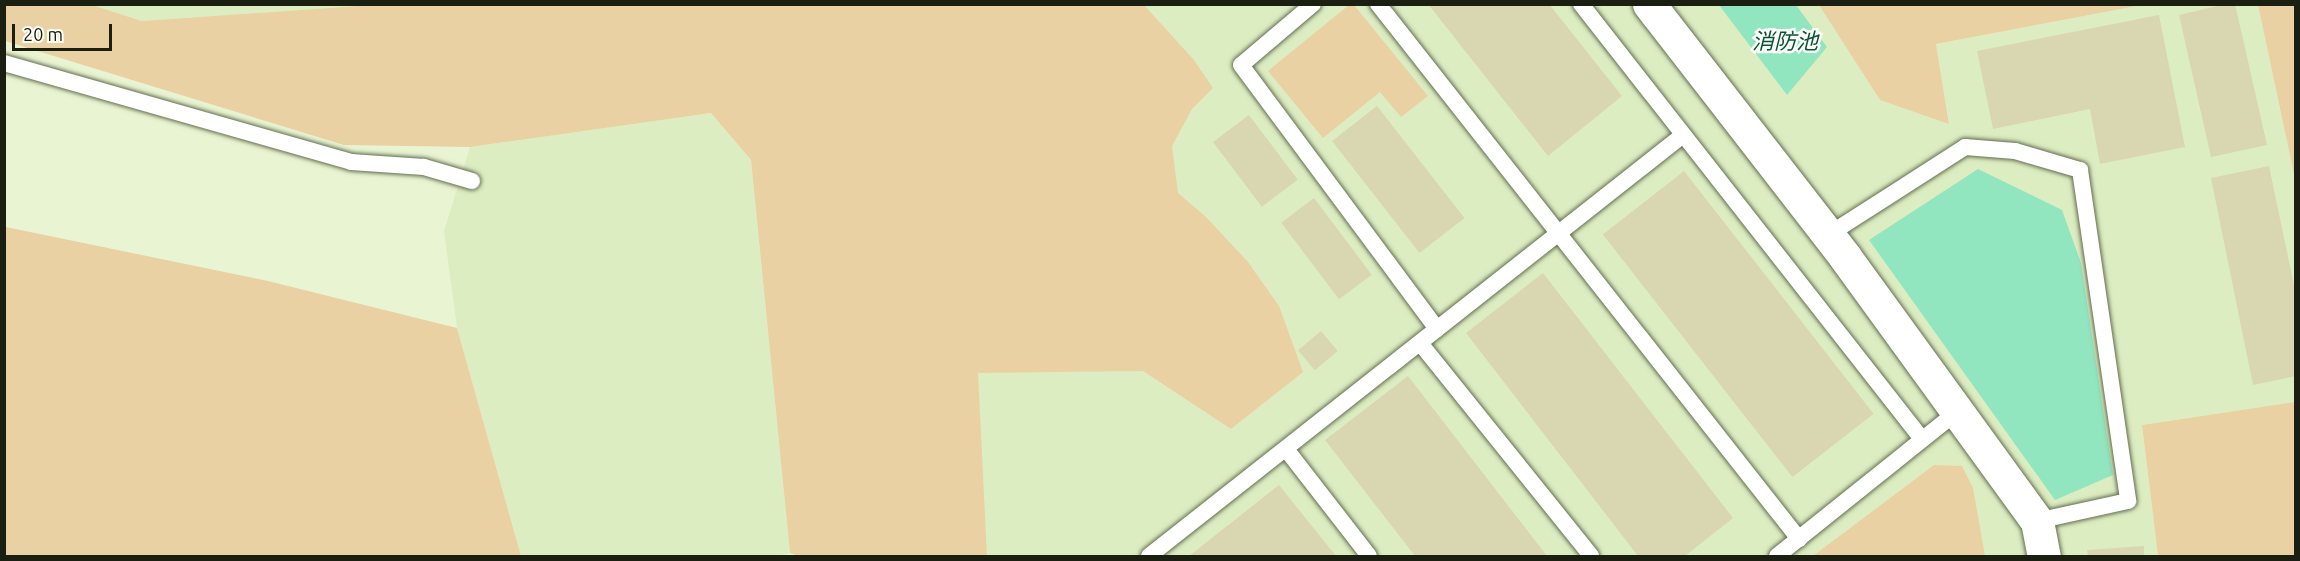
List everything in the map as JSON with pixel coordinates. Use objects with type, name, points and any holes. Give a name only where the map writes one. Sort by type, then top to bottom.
[{"type":"street","points":[[1649,4],[1828,235],[2037,521],[2044,556]]},
{"type":"lane","points":[[1313,4],[1240,65],[1437,329]]},
{"type":"lane","points":[[1378,4],[1561,232],[1799,539]]},
{"type":"lane","points":[[1581,4],[1922,440]]},
{"type":"lane","points":[[4,63],[351,162],[424,167],[472,181]]},
{"type":"lane","points":[[1149,556],[1683,135]]},
{"type":"lane","points":[[1828,235],[1965,147],[2015,151],[2080,170],[2128,501],[2037,521]]},
{"type":"lane","points":[[1420,343],[1591,556]]},
{"type":"lane","points":[[1777,556],[1958,411]]},
{"type":"lane","points":[[1286,449],[1369,556]]},
{"type":"shaded area","points":[[1819,4],[1880,100],[1949,123],[1936,44],[2142,5],[2258,5],[2295,179],[2295,402],[2142,425],[2158,556],[940,556],[984,5]]},
{"type":"shaded area","points":[[5,5],[92,5],[142,21],[371,5],[1144,5],[1194,60],[1213,88],[1192,109],[1172,146],[1178,193],[1206,217],[1248,262],[1279,306],[1303,372],[1231,429],[1143,371],[978,373],[987,556],[798,556],[790,553],[751,160],[711,113],[470,147],[344,145],[5,41]]},
{"type":"shaded area","points":[[92,5],[371,5],[142,21]]},
{"type":"shaded area","points":[[1349,5],[1354,5],[1428,96],[1401,117],[1380,92],[1323,138],[1268,71]]},
{"type":"shaded area","points":[[1819,5],[2142,5],[1936,44],[1949,124],[1880,100]]},
{"type":"shaded area","points":[[2258,5],[2295,5],[2295,179]]},
{"type":"shaded area","points":[[711,113],[751,160],[790,553],[778,556],[521,556],[457,328],[444,231],[470,147]]},
{"type":"shaded area","points":[[6,227],[268,281],[457,328],[521,556],[5,556]]},
{"type":"shaded area","points":[[2295,402],[2295,556],[2158,556],[2142,425]]},
{"type":"shaded area","points":[[1934,465],[1962,466],[1973,488],[1985,556],[1813,556]]},
{"type":"water","name":"消防池","points":[[1719,5],[1796,5],[1827,47],[1787,95]]},
{"type":"water","points":[[1978,169],[2062,210],[2081,263],[2113,475],[2055,500],[1869,240]]},
{"type":"building","points":[[1428,4],[1549,4],[1622,96],[1548,156]]},
{"type":"building","points":[[2235,4],[2267,145],[2211,157],[2179,15]]},
{"type":"building","points":[[2159,15],[2185,147],[2100,164],[2090,109],[1993,129],[1977,51]]},
{"type":"building","points":[[1377,106],[1464,218],[1420,253],[1332,141]]},
{"type":"building","points":[[1249,115],[1298,180],[1262,207],[1213,142]]},
{"type":"building","points":[[2269,166],[2296,295],[2296,376],[2253,385],[2211,178]]},
{"type":"building","points":[[1684,171],[1874,414],[1792,477],[1603,234]]},
{"type":"building","points":[[1314,198],[1372,275],[1339,299],[1281,223]]},
{"type":"building","points":[[1543,273],[1733,518],[1685,556],[1638,556],[1466,333]]},
{"type":"building","points":[[1321,331],[1338,351],[1315,370],[1298,350]]},
{"type":"building","points":[[1408,376],[1547,556],[1415,556],[1325,440]]},
{"type":"building","points":[[1279,485],[1336,556],[1189,556]]},
{"type":"building","points":[[2144,546],[2144,556],[2088,556],[2087,550]]}]
